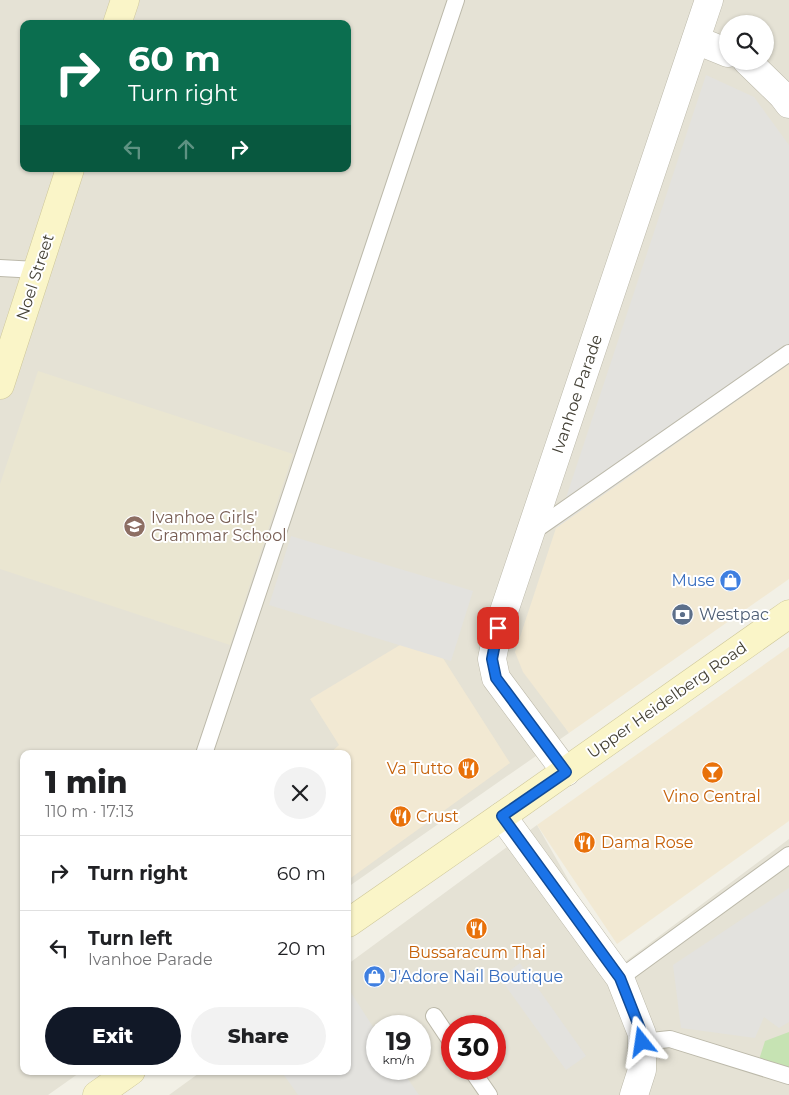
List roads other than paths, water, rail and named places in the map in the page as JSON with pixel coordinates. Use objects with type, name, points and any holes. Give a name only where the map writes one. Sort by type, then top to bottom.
[{"type":"main road","points":[[119,20],[125,0]]},
{"type":"main road","name":"Noel Street","points":[[0,385],[69,172]]},
{"type":"main road","name":"Upper Heidelberg Road","points":[[351,921],[789,614]]},
{"type":"street","name":"Ivanhoe Parade","points":[[566,772],[496,678],[492,659],[498,628],[709,0]]},
{"type":"street","points":[[696,40],[719,49]]},
{"type":"street","points":[[756,70],[789,104]]},
{"type":"street","points":[[502,816],[620,978],[642,1034],[642,1070],[634,1095]]},
{"type":"lane","points":[[205,750],[456,0]]},
{"type":"lane","points":[[0,268],[37,270]]},
{"type":"lane","points":[[530,533],[789,352]]},
{"type":"lane","points":[[620,978],[789,855]]},
{"type":"lane","points":[[434,1016],[441,1026]]},
{"type":"lane","points":[[642,1042],[670,1039],[789,1076]]},
{"type":"lane","points":[[479,1080],[489,1095]]},
{"type":"place","name":"Ivanhoe Girls' Grammar School","points":[[135,526]]},
{"type":"place","name":"Muse","points":[[731,580]]},
{"type":"place","name":"Westpac","points":[[683,614]]},
{"type":"place","name":"Va Tutto","points":[[469,768]]},
{"type":"place","name":"Vino Central","points":[[712,772]]},
{"type":"place","name":"Crust","points":[[400,816]]},
{"type":"place","name":"Dama Rose","points":[[585,842]]},
{"type":"place","name":"Bussaracum Thai","points":[[477,928]]},
{"type":"place","name":"J'Adore Nail Boutique","points":[[374,976]]}]
